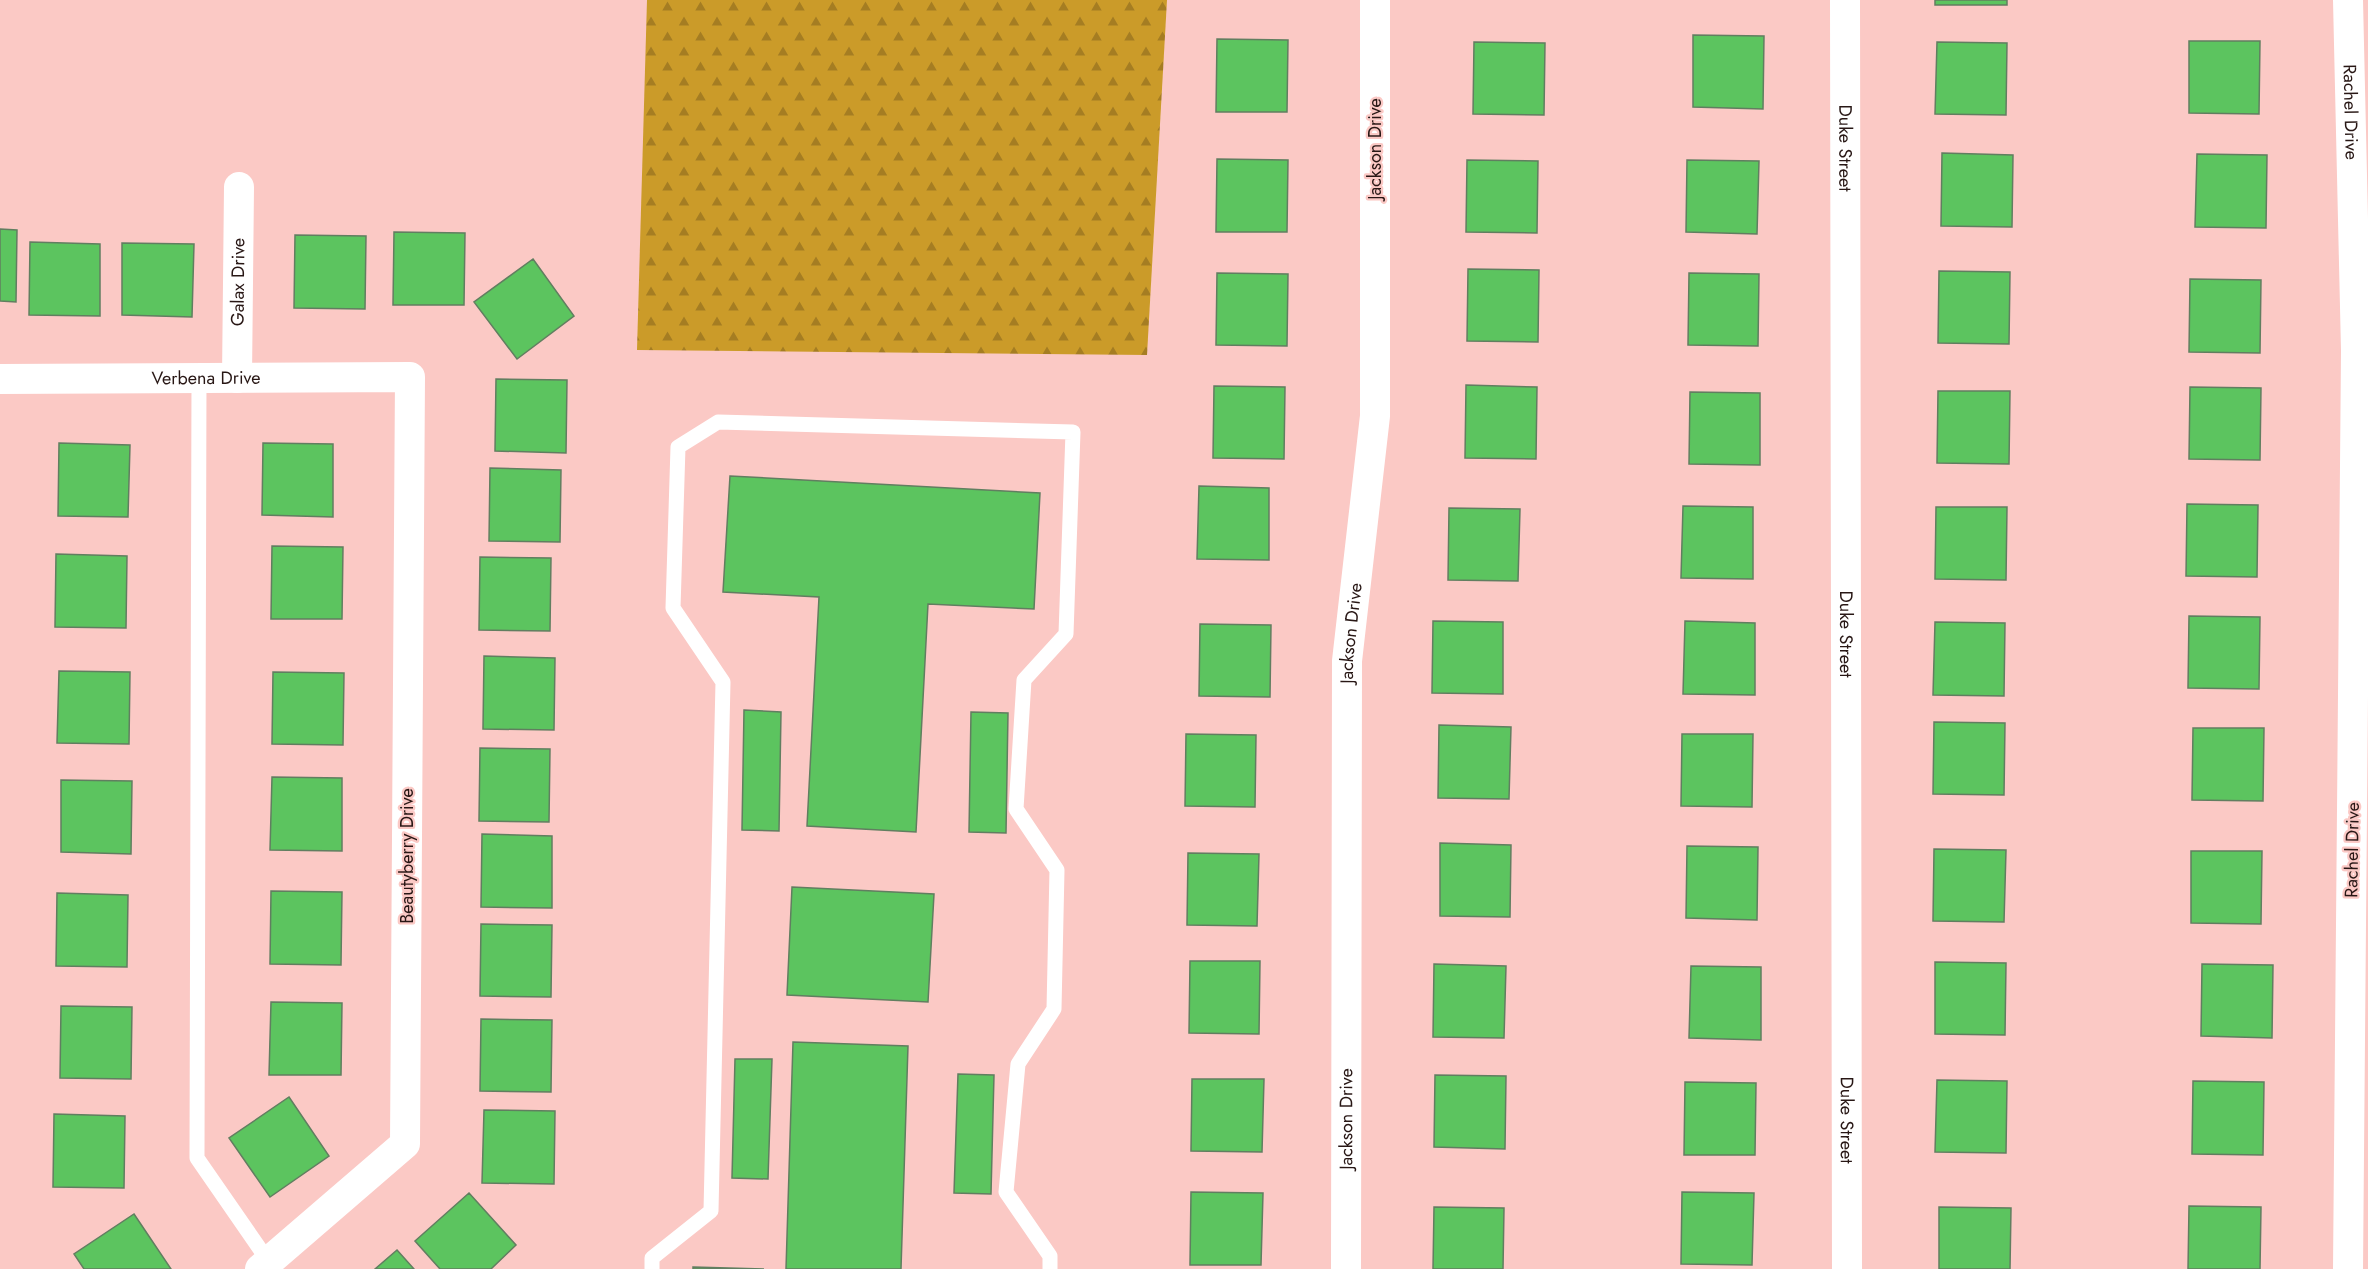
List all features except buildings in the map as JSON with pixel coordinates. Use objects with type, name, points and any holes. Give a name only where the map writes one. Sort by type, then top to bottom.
[{"type":"street","name":"Jackson Drive","points":[[1346,1269],[1347,661],[1375,416],[1375,0]]},
{"type":"street","name":"Duke Street","points":[[1845,0],[1848,1269]]},
{"type":"street","name":"Rachel Drive","points":[[2348,0],[2362,351],[2360,854],[2348,1269]]},
{"type":"street","name":"Galax Drive","points":[[237,378],[239,187]]},
{"type":"street","name":"Verbena Drive","points":[[0,379],[410,377]]},
{"type":"street","name":"Beautyberry Drive","points":[[264,1265],[405,1144],[410,377]]},
{"type":"lane","points":[[199,378],[197,1158],[264,1265]]},
{"type":"lane","points":[[651,1269],[652,1258],[711,1211],[723,682],[673,608],[678,447],[718,422],[1074,432],[1066,634],[1024,680],[1016,809],[1057,870],[1054,1009],[1018,1064],[1006,1192],[1050,1256],[1050,1269]]},
{"type":"green space","points":[[647,0],[1167,0],[1147,355],[637,350]]}]
